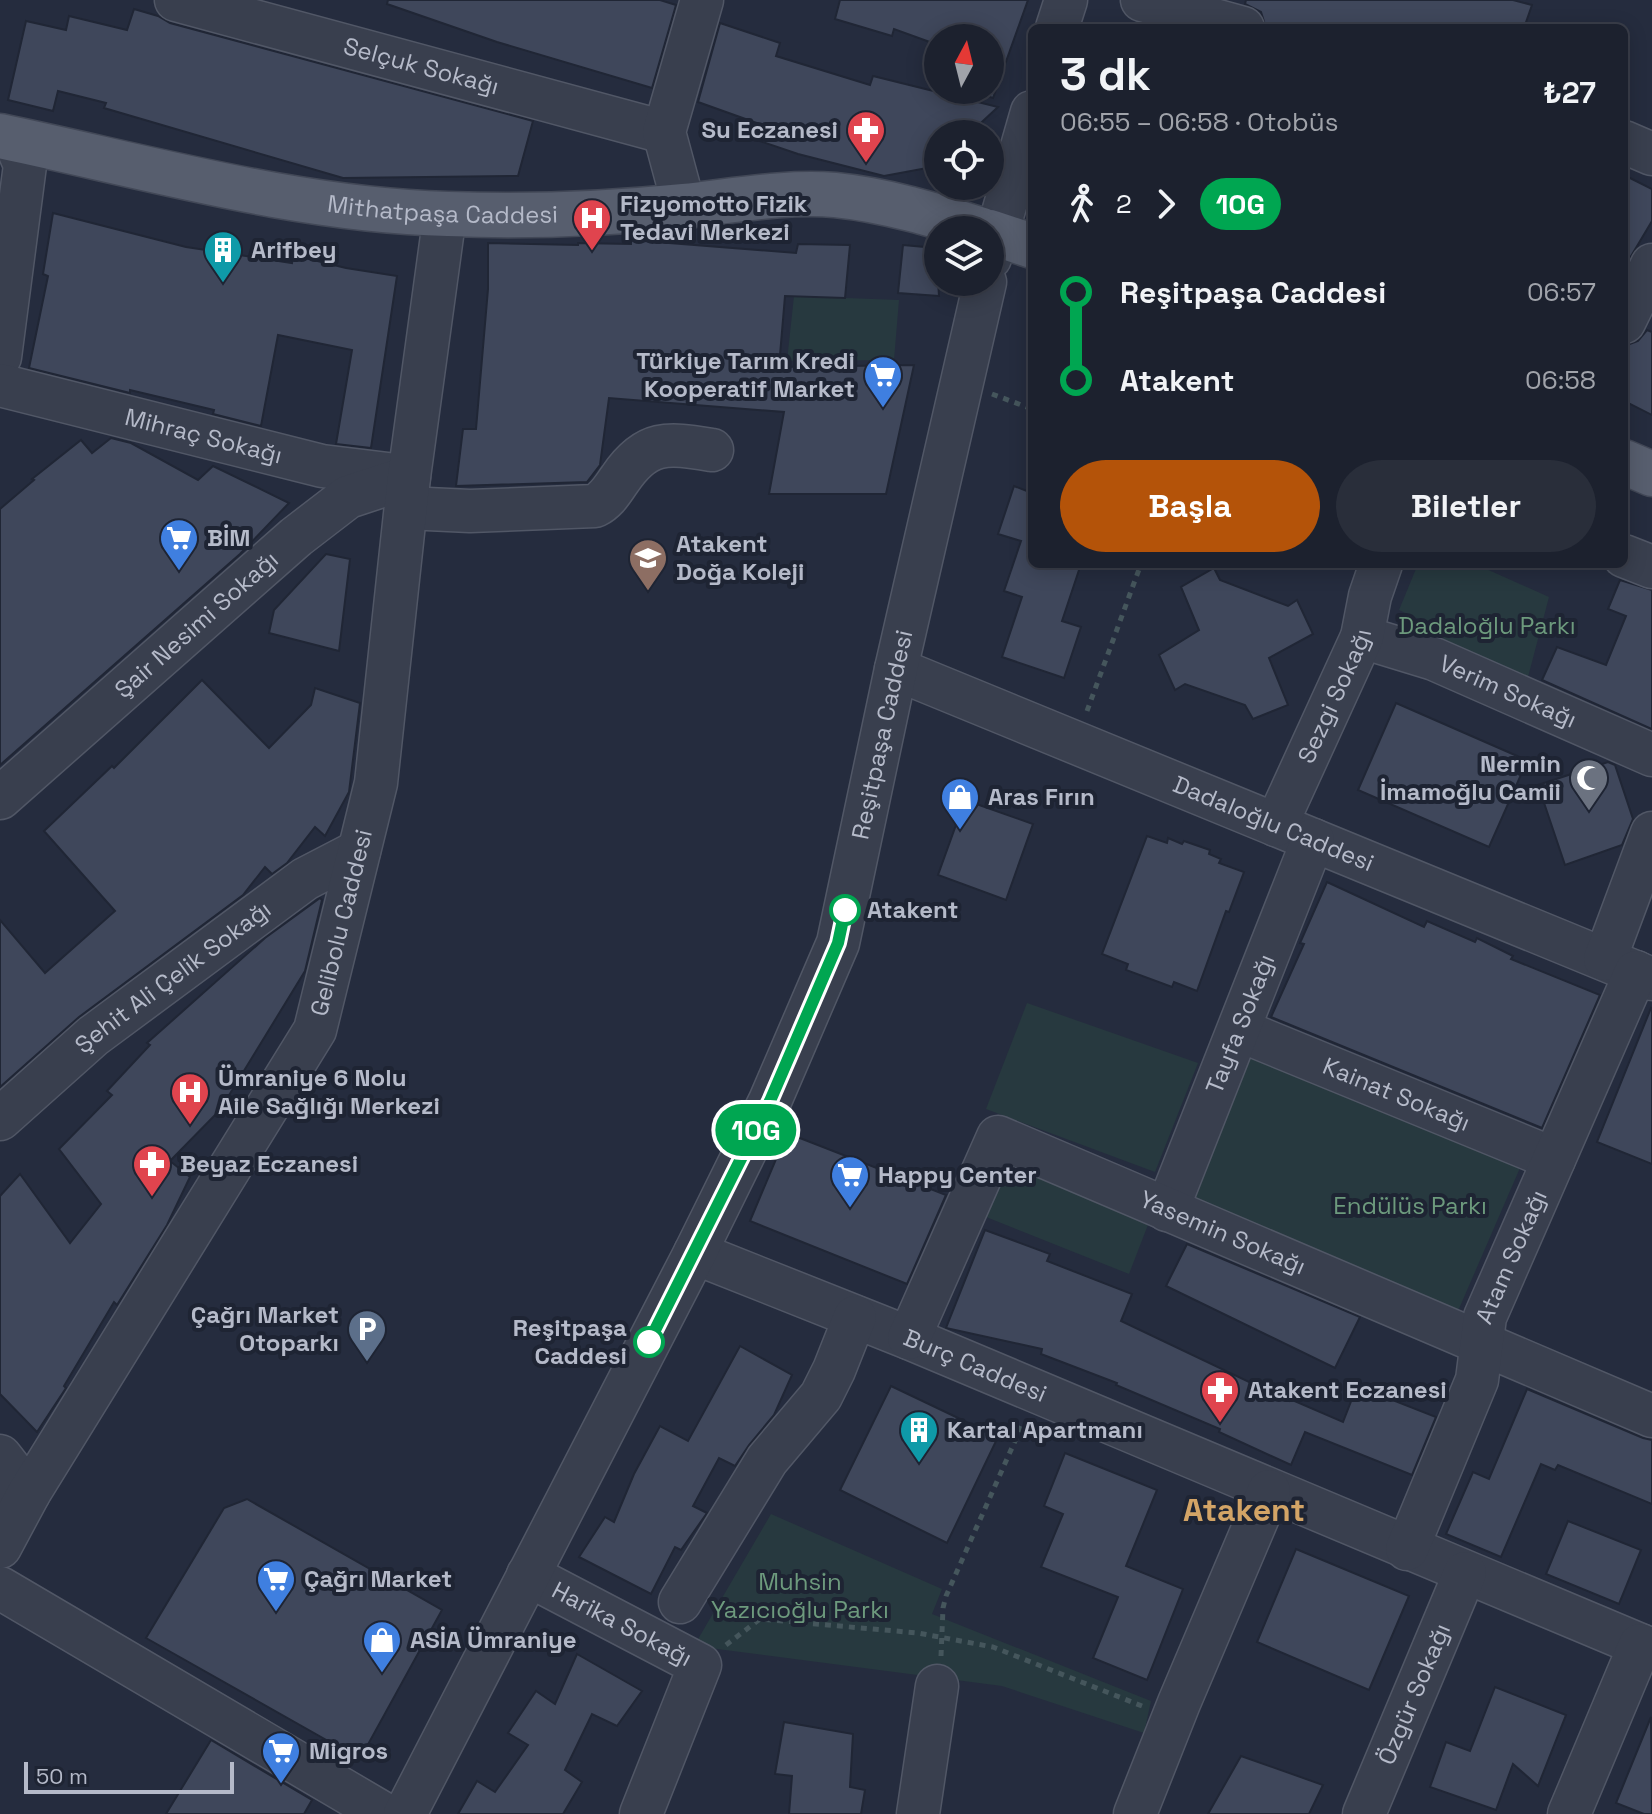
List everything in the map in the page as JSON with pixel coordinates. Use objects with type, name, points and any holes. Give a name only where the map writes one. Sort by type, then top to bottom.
[{"type":"main road","name":"Mithatpaşa Caddesi","points":[[7,138],[299,200],[355,208],[445,214],[565,216],[755,197],[834,195],[936,216]]},
{"type":"main road","points":[[1628,464],[1652,474]]},
{"type":"street","name":"Selçuk Sokağı","points":[[176,0],[664,132]]},
{"type":"street","points":[[684,206],[664,132],[702,0]]},
{"type":"street","points":[[1058,24],[1066,0]]},
{"type":"street","points":[[1142,0],[1229,24]]},
{"type":"street","points":[[1004,217],[1028,127]]},
{"type":"street","points":[[0,357],[25,165],[7,138]]},
{"type":"street","points":[[1628,144],[1652,154]]},
{"type":"street","name":"Gelibolu Caddesi","points":[[0,1547],[14,1496],[315,1030],[376,783],[407,492],[445,214]]},
{"type":"street","points":[[1628,314],[1652,265]]},
{"type":"street","name":"Reşitpaşa Caddesi","points":[[405,1814],[695,1253],[770,1101],[838,943],[896,669],[982,296]]},
{"type":"street","name":"Mihraç Sokağı","points":[[0,385],[322,466],[470,511],[595,506],[607,497],[638,456],[653,446],[676,445],[712,450]]},
{"type":"street","name":"Şair Nesimi Sokağı","points":[[0,798],[348,497],[407,492]]},
{"type":"street","points":[[1628,558],[1652,567]]},
{"type":"street","name":"Sezgi Sokağı","points":[[1294,832],[1362,637],[1380,568]]},
{"type":"street","name":"Verim Sokağı","points":[[1362,637],[1434,659],[1652,755]]},
{"type":"street","name":"Dadaloğlu Caddesi","points":[[896,669],[1631,970]]},
{"type":"street","name":"Tayfa Sokağı","points":[[1167,1210],[1239,1030],[1294,832]]},
{"type":"street","points":[[1631,970],[1652,833]]},
{"type":"street","name":"Şehit Ali Çelik Sokağı","points":[[0,1119],[93,1036],[305,879],[359,851]]},
{"type":"street","name":"Atam Sokağı","points":[[1407,1549],[1477,1380],[1485,1317],[1631,970]]},
{"type":"street","name":"Kainat Sokağı","points":[[1239,1030],[1554,1159]]},
{"type":"street","name":"Yasemin Sokağı","points":[[909,1338],[998,1137],[1652,1416]]},
{"type":"street","name":"Burç Caddesi","points":[[695,1253],[909,1338],[1646,1647]]},
{"type":"street","points":[[680,1602],[767,1460],[821,1396],[855,1317]]},
{"type":"street","points":[[0,1456],[14,1496]]},
{"type":"street","points":[[1135,1814],[1269,1491]]},
{"type":"street","name":"Özgür Sokağı","points":[[1364,1814],[1465,1573]]},
{"type":"street","name":"Harika Sokağı","points":[[528,1575],[700,1665],[641,1814]]},
{"type":"street","points":[[0,1588],[384,1814]]},
{"type":"street","points":[[1569,1814],[1646,1647]]},
{"type":"street","points":[[918,1814],[937,1686]]},
{"type":"path","points":[[1076,742],[1140,568]]},
{"type":"path","points":[[937,1686],[946,1596],[1036,1393]]},
{"type":"green space","points":[[794,296],[899,300],[894,360],[787,361]]},
{"type":"green space","name":"Dadaloğlu Parkı","points":[[1416,568],[1484,568],[1549,597],[1522,700],[1434,659],[1429,624],[1399,610]]},
{"type":"green space","points":[[1027,1003],[1198,1063],[1155,1172],[986,1109]]},
{"type":"green space","name":"Endülüs Parkı","points":[[1245,1048],[1523,1161],[1455,1318],[1187,1199]]},
{"type":"green space","points":[[1004,1140],[1156,1204],[1129,1274],[966,1209]]},
{"type":"green space","name":"Muhsin Yazıcıoğlu Parkı","points":[[771,1514],[942,1589],[932,1614],[1151,1701],[1144,1733],[1002,1686],[694,1646]]},
{"type":"building","points":[[388,0],[660,0],[676,5],[652,88],[497,42],[387,4]]},
{"type":"building","points":[[840,0],[1028,0],[1004,67],[1004,24],[924,24],[924,40],[894,29],[892,36],[835,19]]},
{"type":"building","points":[[1246,0],[1513,0],[1532,5],[1525,24],[1265,24],[1261,12],[1245,4]]},
{"type":"building","points":[[134,9],[170,23],[533,121],[518,176],[343,178],[104,108],[106,103],[58,91],[53,111],[8,100],[26,21],[66,30],[69,16],[127,30]]},
{"type":"building","points":[[720,23],[780,43],[776,56],[870,85],[873,76],[924,89],[924,104],[986,104],[998,107],[984,120],[924,120],[924,169],[884,176],[760,141],[765,126],[698,102]]},
{"type":"building","points":[[1628,177],[1652,189],[1652,221],[1628,261]]},
{"type":"building","points":[[53,213],[186,247],[292,263],[293,255],[397,276],[371,448],[336,444],[352,350],[278,335],[261,426],[213,414],[214,410],[29,368],[48,276],[43,274]]},
{"type":"building","points":[[631,240],[796,253],[798,244],[850,245],[845,298],[785,296],[779,367],[914,365],[886,494],[769,494],[784,412],[609,398],[600,465],[587,482],[456,486],[463,429],[476,429],[488,289],[488,243],[631,244]]},
{"type":"building","points":[[903,245],[924,247],[924,295],[898,293]]},
{"type":"building","points":[[1647,330],[1652,332],[1652,415],[1628,403],[1628,345],[1638,341]]},
{"type":"building","points":[[111,438],[131,443],[198,480],[213,466],[289,503],[240,554],[0,765],[0,509],[81,440],[92,453]]},
{"type":"building","points":[[1014,486],[1028,491],[1028,568],[1080,568],[1062,621],[1081,627],[1064,678],[1002,657],[1022,597],[1004,591],[1021,541],[998,534]]},
{"type":"building","points":[[326,554],[350,559],[339,651],[269,633],[274,610]]},
{"type":"building","points":[[1214,568],[1220,580],[1288,606],[1297,600],[1313,634],[1269,658],[1288,705],[1253,719],[1245,705],[1185,684],[1175,690],[1159,655],[1199,630],[1181,587]]},
{"type":"building","points":[[1620,580],[1652,590],[1652,729],[1542,680],[1557,647],[1606,665],[1626,616],[1608,609]]},
{"type":"building","points":[[202,680],[269,748],[311,705],[315,688],[360,703],[349,792],[325,836],[315,827],[287,863],[272,874],[265,867],[243,895],[79,1017],[0,1087],[0,920],[45,973],[115,911],[44,831],[112,766],[114,768]]},
{"type":"building","points":[[1396,703],[1524,759],[1524,768],[1489,847],[1358,790]]},
{"type":"building","name":"Nermin İmamoğlu Camii","points":[[1608,762],[1615,765],[1633,819],[1622,845],[1565,865],[1538,785]]},
{"type":"building","points":[[965,800],[1033,824],[1006,900],[938,875]]},
{"type":"building","points":[[1147,836],[1167,843],[1168,838],[1182,844],[1184,841],[1210,850],[1209,854],[1221,859],[1219,863],[1244,872],[1229,912],[1226,911],[1197,991],[1174,982],[1172,987],[1126,970],[1128,964],[1102,954]]},
{"type":"building","points":[[1327,882],[1424,927],[1427,921],[1475,942],[1477,938],[1513,956],[1511,959],[1600,995],[1542,1128],[1271,1017],[1304,944],[1300,943]]},
{"type":"building","points":[[320,898],[305,971],[220,1110],[170,1161],[190,1177],[167,1225],[117,1305],[114,1302],[64,1386],[66,1388],[37,1432],[0,1394],[0,1196],[20,1174],[70,1243],[101,1204],[59,1149],[112,1095],[107,1091],[150,1045],[147,1043],[265,938]]},
{"type":"building","points":[[1652,1009],[1652,1164],[1597,1142]]},
{"type":"building","name":"Happy Center","points":[[787,1133],[946,1195],[907,1284],[750,1221]]},
{"type":"building","points":[[985,1230],[1050,1254],[1047,1261],[1132,1294],[1121,1321],[1289,1401],[1343,1422],[1357,1386],[1436,1417],[1412,1475],[1305,1432],[1291,1465],[1117,1383],[1041,1354],[1042,1349],[946,1328]]},
{"type":"building","points":[[1187,1244],[1360,1317],[1335,1368],[1166,1286]]},
{"type":"building","points":[[740,1346],[792,1375],[774,1415],[735,1466],[719,1458],[693,1506],[707,1513],[681,1550],[675,1547],[651,1594],[579,1557],[605,1517],[614,1522],[634,1474],[660,1426],[688,1441]]},
{"type":"building","name":"Kartal Apartmanı","points":[[891,1386],[998,1437],[947,1543],[840,1490]]},
{"type":"building","points":[[1527,1389],[1652,1440],[1652,1504],[1558,1465],[1555,1470],[1541,1464],[1501,1557],[1446,1534],[1473,1472],[1489,1479]]},
{"type":"building","points":[[1065,1453],[1157,1490],[1126,1566],[1183,1589],[1147,1680],[1093,1658],[1118,1597],[1041,1567],[1063,1514],[1044,1506]]},
{"type":"building","name":"Çağrı Market","points":[[247,1499],[442,1610],[360,1759],[146,1638],[224,1508]]},
{"type":"building","points":[[1568,1521],[1641,1550],[1619,1604],[1546,1574]]},
{"type":"building","points":[[1296,1549],[1409,1596],[1369,1690],[1257,1642]]},
{"type":"building","points":[[577,1654],[642,1691],[617,1726],[592,1714],[565,1770],[582,1782],[563,1814],[458,1814],[477,1781],[495,1792],[528,1745],[508,1733],[536,1691],[555,1704]]},
{"type":"building","points":[[1495,1687],[1566,1715],[1538,1786],[1513,1764],[1496,1810],[1430,1787],[1446,1742],[1470,1751]]},
{"type":"building","points":[[1651,1717],[1652,1814],[1644,1814],[1616,1803]]},
{"type":"building","points":[[784,1722],[853,1734],[850,1787],[865,1790],[861,1814],[789,1814],[792,1776],[775,1774]]},
{"type":"building","points":[[211,1740],[312,1800],[304,1814],[166,1814]]},
{"type":"building","points":[[1241,1756],[1323,1785],[1309,1814],[1208,1814]]},
{"type":"bus line","name":"10G","points":[[649,1342],[770,1101],[838,943],[845,910]]},
{"type":"place","name":"Su Eczanesi","points":[[866,164]]},
{"type":"place","name":"Fizyomotto Fizik Tedavi Merkezi","points":[[592,252]]},
{"type":"place","name":"Arifbey","points":[[223,284]]},
{"type":"place","name":"Türkiye Tarım Kredi Kooperatif Market","points":[[883,409]]},
{"type":"place","name":"BİM","points":[[179,572]]},
{"type":"place","name":"Atakent Doğa Koleji","points":[[648,592]]},
{"type":"place","name":"Nermin İmamoğlu Camii","points":[[1589,812]]},
{"type":"place","name":"Aras Fırın","points":[[960,831]]},
{"type":"place","name":"Atakent","points":[[845,910]]},
{"type":"place","name":"Ümraniye 6 Nolu Aile Sağlığı Merkezi","points":[[190,1126]]},
{"type":"place","name":"Beyaz Eczanesi","points":[[152,1198]]},
{"type":"place","name":"Happy Center","points":[[850,1209]]},
{"type":"place","name":"Reşitpaşa Caddesi","points":[[649,1342]]},
{"type":"place","name":"Çağrı Market Otoparkı","points":[[367,1363]]},
{"type":"place","name":"Atakent Eczanesi","points":[[1220,1424]]},
{"type":"place","name":"Kartal Apartmanı","points":[[919,1464]]},
{"type":"place","name":"Çağrı Market","points":[[276,1613]]},
{"type":"place","name":"ASİA Ümraniye","points":[[382,1674]]},
{"type":"place","name":"Migros","points":[[281,1785]]},
{"type":"district","name":"Atakent","points":[[1244,1510]]}]
